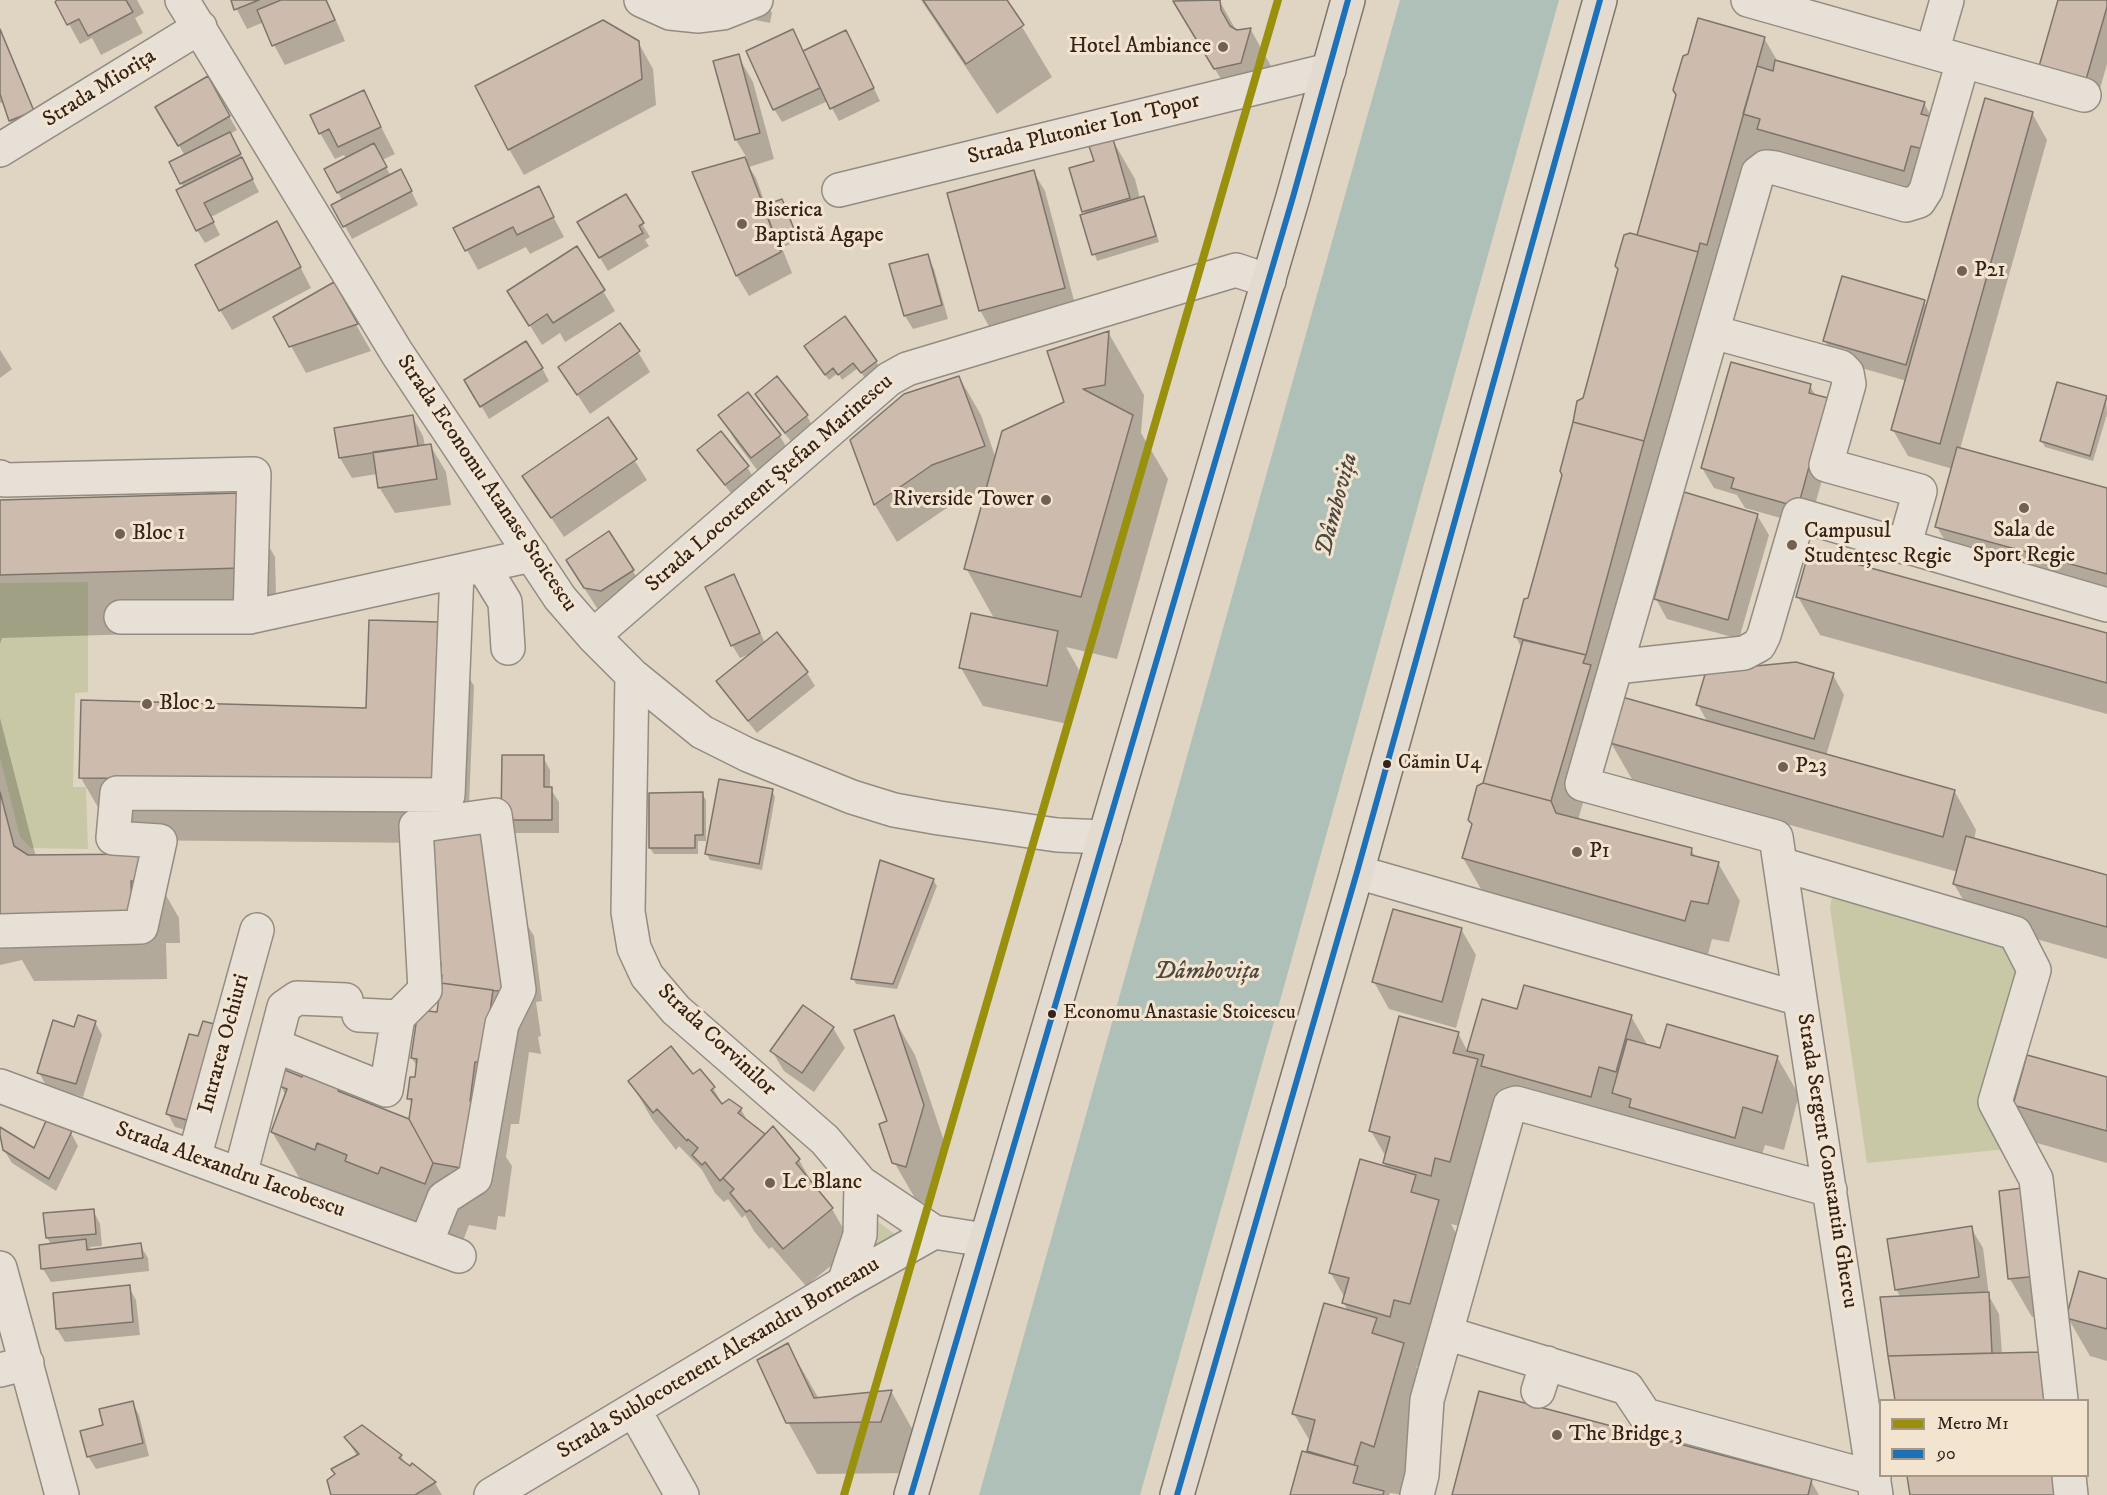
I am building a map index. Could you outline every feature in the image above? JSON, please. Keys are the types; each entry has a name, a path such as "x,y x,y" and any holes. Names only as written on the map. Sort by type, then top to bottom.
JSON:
{"main road":[{"path":"911,1495 1269,281 1348,0"},
{"path":"1177,1495 1358,872 1600,0"}],"street":[{"name":"Strada Economu Atanase Stoicescu","path":"182,0 397,352 560,598 593,636 632,675 702,732 748,755 852,797 894,810 939,818 1057,836 1105,837"},
{"path":"641,0 670,13 699,16 723,13 756,0"},
{"path":"1748,0 2084,95"},
{"path":"1932,52 1947,0"},
{"name":"Strada Miorița","path":"0,150 200,27"},
{"path":"1800,999 1776,837 1582,784 1758,173 1766,167 1774,168 1906,205 1919,201 1926,189 1963,61"},
{"name":"Strada Plutonier Ion Topor","path":"839,190 1329,70"},
{"name":"Strada Locotenent Ștefan Marinescu","path":"593,636 874,392 907,369 1236,270 1269,281"},
{"path":"1713,332 1841,367 1847,373 1849,384 1826,465 1920,491 1904,547"},
{"path":"1,479 254,474 250,617"},
{"path":"1616,667 1744,653 1759,645 1764,635 1799,515 2107,605"},
{"path":"121,617 250,617 532,555"},
{"path":"470,569 505,602 507,648"},
{"path":"0,931 141,927 160,841 113,838 117,793 448,795 470,569"},
{"name":"Strada Corvinilor","path":"632,675 628,912 634,948 647,976 676,1010 825,1140 861,1183 933,1232"},
{"path":"274,1045 386,1090 398,1017 425,990 416,826 495,815 519,990 502,1024 475,1178 444,1198 426,1243"},
{"path":"1780,864 2015,933 2034,970 1995,1102 2036,1179 2061,1399"},
{"name":"Strada Sergent Constantin Ghercu","path":"1358,872 1800,999 1875,1486"},
{"name":"Intrarea Ochiuri","path":"194,1158 257,930"},
{"path":"0,952 70,952"},
{"path":"240,1175 284,1007 297,998 398,1017"},
{"name":"Strada Alexandru Iacobescu","path":"0,1086 459,1256"},
{"path":"1417,1495 1422,1475 1427,1400 1510,1105 1516,1103 1830,1190"},
{"path":"844,1283 860,1235 861,1183"},
{"path":"933,1232 985,1240"},
{"name":"Strada Sublocotenent Alexandru Borneanu","path":"491,1495 933,1232"},
{"path":"0,1268 13,1366 62,1495"},
{"path":"1446,1333 1543,1377 1627,1388 1645,1415 1875,1486"},
{"path":"634,1410 682,1495"},
{"path":"2069,1477 2072,1495"}],"green space":[{"path":"88,582 88,692 75,693 73,787 86,787 88,849 31,848 20,837 0,758 0,583"},
{"path":"1834,888 2014,943 2023,974 2007,1149 1867,1163 1830,907"},
{"path":"874,1219 899,1237 867,1257"}],"water":[{"name":"Dâmbovița","path":"1400,0 1559,0 1140,1495 979,1495"}],"building":[{"path":"57,0 126,0 133,12 88,36 79,19 67,25 55,2"},
{"path":"231,0 259,0 234,10"},
{"path":"281,0 326,0 335,20 272,46 257,10"},
{"path":"923,0 1007,0 1024,25 966,64"},
{"name":"Hotel Ambiance","path":"1220,0 1221,10 1230,26 1237,30 1251,28 1241,63 1214,69 1173,1"},
{"path":"2058,0 2107,0 2085,83 2038,70"},
{"path":"1698,18 1765,37 1707,245 1700,243 1698,252 1637,235 1676,95 1673,90 1683,56 1688,54"},
{"path":"603,20 639,41 642,79 508,150 475,86"},
{"path":"0,29 34,111 9,121 0,94"},
{"path":"793,29 820,88 773,110 746,51"},
{"path":"846,30 874,88 830,109 803,51"},
{"path":"739,54 760,133 735,140 713,61"},
{"path":"1775,60 1925,102 1921,114 1932,117 1923,149 1911,146 1904,171 1757,129 1760,119 1743,114 1757,66 1773,71"},
{"path":"208,76 230,116 178,146 155,107"},
{"path":"364,90 381,127 338,147 329,129 319,134 310,115"},
{"name":"P21","path":"1985,98 2033,112 1940,444 1891,430"},
{"path":"230,132 241,154 180,184 169,162"},
{"path":"1113,139 1130,198 1082,212 1069,168 1094,161 1089,146"},
{"path":"374,143 387,167 337,193 324,169"},
{"path":"242,157 253,179 204,203 214,222 196,231 176,190"},
{"name":"Biserica Baptistă Agape","path":"745,157 781,252 736,276 692,172"},
{"path":"401,169 412,191 343,227 331,205"},
{"path":"1034,170 1065,288 979,311 947,193"},
{"path":"539,186 554,217 517,235 513,227 465,251 453,228"},
{"path":"626,194 644,223 639,226 643,233 599,258 577,222"},
{"path":"1144,196 1156,236 1092,255 1080,215"},
{"path":"782,199 796,234 777,242 763,206"},
{"path":"277,221 301,267 219,311 195,265"},
{"path":"1630,233 1698,252 1644,441 1573,422 1577,401 1583,398 1618,269 1615,266 1624,235"},
{"path":"577,246 605,290 553,323 547,314 529,326 507,291"},
{"path":"928,254 942,305 904,316 889,264"},
{"path":"1842,276 1925,300 1906,365 1823,341"},
{"path":"334,282 358,324 289,347 273,317"},
{"path":"845,316 877,361 861,373 853,363 838,375 833,368 825,375 804,346"},
{"path":"620,323 640,351 577,395 558,367"},
{"name":"Riverside Tower","path":"1109,331 1105,385 1083,389 1133,415 1081,597 964,569 1002,431 1064,402 1047,351"},
{"path":"526,341 543,368 480,407 464,380"},
{"path":"1731,362 1811,384 1809,393 1828,398 1798,507 1731,488 1734,478 1701,468"},
{"path":"777,376 808,415 785,433 755,394"},
{"path":"959,376 985,446 932,465 874,505 850,440 904,394"},
{"path":"2057,382 2107,396 2090,456 2040,441"},
{"path":"748,392 781,435 751,458 718,415"},
{"path":"413,415 418,446 339,458 334,428"},
{"path":"608,417 637,459 551,518 522,476"},
{"path":"1573,422 1644,441 1586,655 1514,637 1524,599 1528,598 1562,475 1560,471"},
{"path":"721,431 749,466 725,485 697,450"},
{"path":"431,444 437,479 378,488 373,452"},
{"name":"Sala de Sport Regie","path":"1957,447 2107,488 2107,574 1935,527"},
{"path":"1684,492 1758,514 1728,620 1654,599"},
{"name":"Bloc 1","path":"239,493 242,568 0,575 0,500"},
{"path":"609,531 634,570 601,591 584,588 566,560"},
{"path":"1809,551 2107,633 2107,683 1796,597"},
{"path":"734,574 760,633 731,646 705,587"},
{"path":"971,613 1058,631 1047,686 959,668"},
{"name":"Bloc 2","path":"369,620 439,622 432,781 79,778 81,700 366,708"},
{"path":"777,632 808,672 748,721 716,681"},
{"path":"1523,640 1586,655 1583,663 1591,665 1551,801 1483,783"},
{"path":"1796,662 1834,673 1814,739 1696,705 1706,671"},
{"name":"P23","path":"1622,697 1955,790 1943,837 1610,743"},
{"path":"502,755 544,755 544,787 552,787 552,820 501,820"},
{"path":"719,779 773,789 759,864 705,854"},
{"name":"P1","path":"1483,783 1551,801 1556,813 1692,848 1691,855 1719,862 1708,904 1691,901 1685,921 1462,858 1472,824 1468,820 1477,786"},
{"path":"0,792 14,846 28,855 144,854 145,881 131,881 132,917 0,919"},
{"path":"703,792 703,835 695,835 695,848 649,848 649,793"},
{"path":"485,831 506,992 441,983 442,975 437,976 435,968 441,966 436,933 429,839"},
{"path":"1966,836 2107,875 2107,927 1953,884"},
{"path":"880,860 934,879 893,984 851,979"},
{"path":"1393,909 1462,928 1442,1002 1372,982"},
{"path":"441,983 493,990 483,1062 475,1062 470,1101 477,1102 461,1168 433,1163 409,1119 412,1099 407,1099 410,1077 415,1077 417,1059 411,1058 418,1010 437,1012"},
{"path":"1524,985 1632,1015 1616,1072 1599,1067 1591,1097 1481,1066 1484,1055 1467,1051 1482,999 1517,1009"},
{"path":"803,1005 834,1027 802,1073 770,1051"},
{"path":"78,1015 96,1021 76,1084 37,1073 53,1020 74,1027"},
{"path":"894,1015 924,1105 906,1167 892,1163 879,1124 887,1121 854,1030"},
{"path":"1399,1016 1459,1032 1453,1053 1478,1059 1450,1162 1435,1158 1431,1176 1383,1163 1390,1137 1369,1131"},
{"path":"203,1021 218,1025 190,1121 166,1114 189,1034 198,1036"},
{"path":"1667,1024 1778,1056 1762,1113 1743,1107 1735,1138 1629,1107 1631,1099 1612,1093 1627,1039 1660,1048"},
{"path":"671,1046 693,1074 700,1069 715,1087 711,1090 722,1104 729,1099 742,1108 738,1113 765,1134 720,1181 705,1162 702,1165 692,1155 698,1148 688,1139 687,1141 657,1109 653,1113 628,1081"},
{"path":"2027,1055 2107,1077 2107,1131 2013,1105"},
{"path":"285,1070 302,1077 305,1070 341,1084 338,1091 409,1119 433,1163 425,1184 381,1167 378,1174 345,1161 347,1155 317,1143 315,1150 271,1132 287,1089 279,1086"},
{"path":"46,1121 72,1131 49,1179 3,1150 0,1135 0,1127 34,1148"},
{"name":"Le Blanc","path":"773,1126 800,1159 796,1163 833,1208 783,1249 750,1210 746,1212 730,1193 734,1189 723,1178"},
{"path":"1360,1159 1416,1175 1411,1192 1439,1200 1410,1304 1394,1300 1390,1317 1342,1303 1349,1278 1329,1273"},
{"path":"2030,1187 2039,1276 2008,1279 1999,1191"},
{"path":"94,1209 96,1234 46,1238 43,1213"},
{"path":"1972,1226 1979,1277 1895,1290 1887,1239"},
{"path":"86,1239 87,1250 141,1243 143,1258 41,1269 39,1245"},
{"path":"2079,1271 2107,1279 2107,1329 2066,1318"},
{"path":"130,1285 133,1322 56,1329 53,1293"},
{"path":"1989,1292 1992,1353 1888,1356 1880,1297"},
{"path":"1324,1303 1377,1318 1372,1333 1404,1343 1374,1447 1361,1442 1354,1465 1307,1451 1315,1420 1292,1414"},
{"path":"788,1343 814,1398 892,1390 881,1422 786,1423 757,1360"},
{"path":"2039,1352 2044,1399 1895,1399 1888,1356"},
{"name":"The Bridge 3","path":"1479,1391 1812,1479 1808,1495 1452,1495"},
{"path":"133,1401 143,1443 87,1457 80,1431 103,1425 99,1409"},
{"path":"362,1425 402,1455 399,1458 410,1466 412,1463 436,1482 415,1495 331,1495 327,1480 335,1474 331,1469 359,1454 344,1437"},
{"path":"1302,1451 1358,1466 1353,1483 1384,1491 1383,1495 1290,1495"},
{"path":"1907,1477 2053,1477 2056,1495 1910,1495"}],"metro line":[{"name":"M1","path":"844,1495 1278,0"}],"transit line":[{"name":"90","path":"911,1495 1293,197 1348,0"},
{"name":"90","path":"1177,1495 1357,872 1600,0"}],"place":[{"name":"Hotel Ambiance","path":"1223,47"},
{"name":"Biserica Baptistă Agape","path":"742,224"},
{"name":"P21","path":"1962,271"},
{"name":"Riverside Tower","path":"1046,500"},
{"name":"Sala de Sport Regie","path":"2024,508"},
{"name":"Bloc 1","path":"120,534"},
{"name":"Campusul Studențesc Regie","path":"1792,545"},
{"name":"Bloc 2","path":"147,704"},
{"name":"Cămin U4","path":"1387,764"},
{"name":"P23","path":"1783,767"},
{"name":"P1","path":"1577,852"},
{"name":"Economu Anastasie Stoicescu","path":"1052,1014"},
{"name":"Le Blanc","path":"770,1183"},
{"name":"The Bridge 3","path":"1557,1435"}]}
